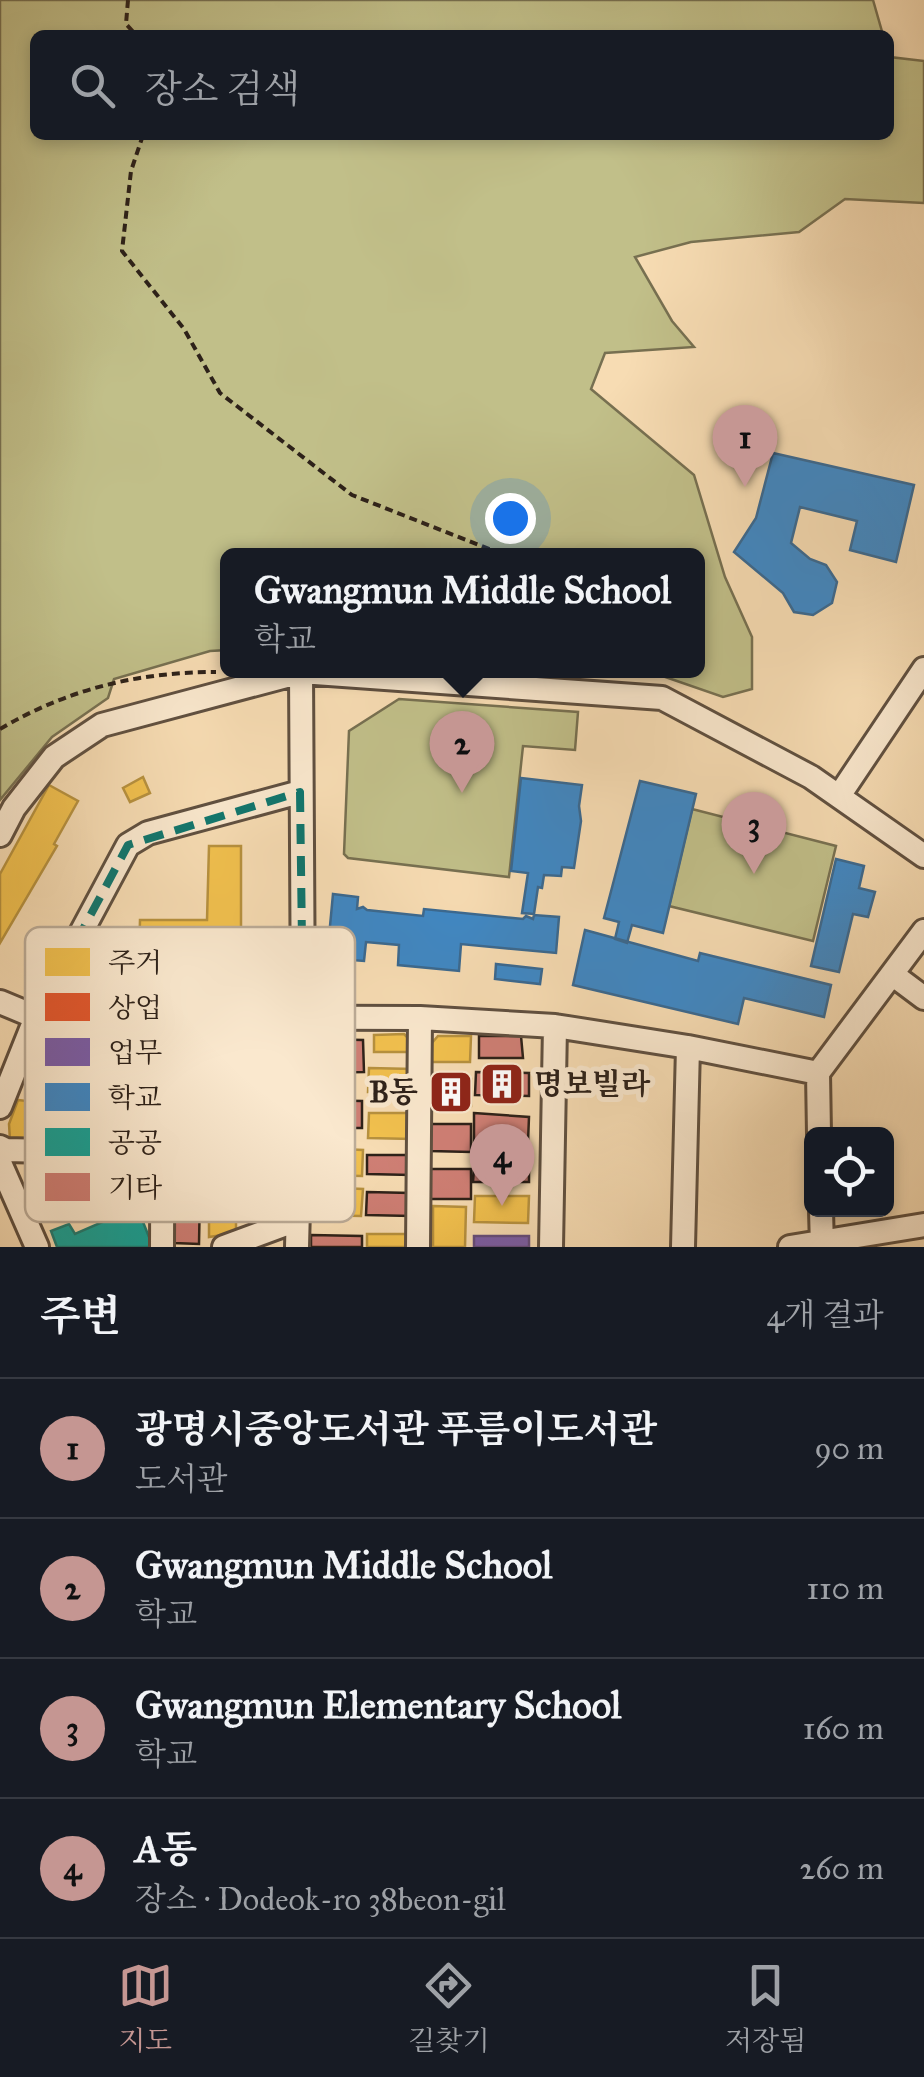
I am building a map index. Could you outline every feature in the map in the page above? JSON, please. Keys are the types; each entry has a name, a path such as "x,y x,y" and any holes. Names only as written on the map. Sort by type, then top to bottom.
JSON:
{"street":[{"path":"839,796 924,669"},
{"path":"0,835 14,808 54,757 102,724 280,678"},
{"path":"301,678 302,927"},
{"path":"384,678 662,698 914,835 924,856"},
{"path":"84,927 128,845 148,833 300,792"},
{"path":"819,1127 818,1074 924,931"},
{"path":"892,974 924,998"},
{"path":"0,1002 25,1012"},
{"path":"355,1018 555,1026 688,1047 818,1074"},
{"path":"418,1247 420,1018"},
{"path":"551,1247 555,1026"},
{"path":"0,1107 25,1044"},
{"path":"683,1247 688,1047"},
{"path":"0,1147 25,1150"},
{"path":"0,1164 25,1220"},
{"path":"821,1217 822,1244"},
{"path":"26,1222 37,1247"},
{"path":"162,1222 162,1247"},
{"path":"224,1247 292,1222"},
{"path":"790,1247 924,1224"}],"path":[{"path":"128,0 126,24 131,30"},
{"path":"141,140 131,171 122,252 184,329 220,394 352,495 488,548"},
{"path":"0,729 86,688 127,678 220,672"}],"highlighted area":[{"path":"300,792 303,1017 36,1017 128,845"}],"shaded area":[{"path":"0,0 873,0 882,30 30,30 30,140 894,140 894,57 924,61 924,203 845,199 799,232 691,242 635,257 672,321 694,347 605,353 591,389 694,475 725,577 752,637 752,689 723,697 668,678 705,678 705,548 220,548 220,650 114,679 108,698 52,737 0,800"},
{"path":"399,699 578,712 575,750 523,746 509,877 348,858 344,854 349,731"},
{"path":"692,809 836,846 813,941 669,906"}],"building: 주거":[{"path":"143,777 150,793 130,802 123,788"},
{"path":"49,785 78,801 54,844 57,846 0,943 0,874"},
{"path":"209,846 241,846 241,927 140,927 140,920 207,920"},
{"path":"404,1034 409,1039 408,1052 374,1052 374,1035"},
{"path":"438,1036 471,1036 470,1062 431,1062 431,1044"},
{"path":"369,1068 413,1069 412,1092 368,1092"},
{"name":"B동","path":"431,1078 471,1079 471,1106 431,1105"},
{"path":"18,1100 25,1101 25,1141 10,1140 9,1124"},
{"path":"369,1113 412,1113 412,1139 368,1138"},
{"path":"355,1150 363,1150 362,1176 355,1176"},
{"path":"355,1189 363,1189 361,1216 355,1216"},
{"path":"475,1196 529,1196 528,1223 474,1222"},
{"path":"433,1206 466,1207 465,1247 433,1247"},
{"path":"209,1222 236,1222 236,1233 209,1237"},
{"path":"367,1234 410,1234 410,1247 367,1247"}],"building: 업무":[{"path":"474,1236 529,1236 529,1247 474,1247"}],"building: 학교":[{"path":"773,453 914,485 896,562 850,550 857,521 800,507 791,543 810,559 826,565 837,582 832,603 813,615 794,612 783,593 734,552 756,518"},
{"path":"521,778 582,785 574,868 562,867 561,876 544,875 534,914 522,913 528,873 511,871"},
{"path":"640,781 696,794 663,933 632,925 627,943 615,939 619,922 604,918"},
{"path":"836,859 864,866 859,888 875,892 868,917 853,914 839,972 811,966"},
{"path":"333,894 358,897 357,909 423,916 424,909 523,919 533,919 534,915 559,917 556,953 461,944 459,971 398,965 399,945 366,942 364,961 355,960 355,927 330,927"},
{"path":"585,930 698,961 700,953 831,985 824,1017 744,998 738,1024 573,985"},
{"path":"496,964 542,969 540,984 495,979"}],"building: 공공":[{"path":"103,1222 143,1222 153,1247 57,1247 51,1231 69,1224 75,1234"}],"building: 기타":[{"path":"479,1036 521,1036 523,1058 479,1058"},
{"path":"355,1040 363,1040 364,1072 355,1072"},
{"name":"명보빌라","path":"476,1072 529,1073 529,1096 475,1095"},
{"path":"355,1101 362,1101 362,1128 355,1128"},
{"path":"474,1113 529,1117 528,1142 474,1142"},
{"path":"430,1124 471,1124 471,1152 430,1151"},
{"path":"367,1155 411,1155 411,1175 367,1174"},
{"path":"475,1155 529,1157 529,1182 473,1182"},
{"path":"430,1169 471,1169 471,1199 430,1199"},
{"path":"367,1192 411,1193 411,1216 366,1215"},
{"path":"174,1222 199,1222 199,1244 174,1243"},
{"path":"311,1235 362,1236 362,1247 311,1247"}],"place":[{"name":"광명시중앙도서관 푸름이도서관","path":"745,487"},
{"name":"Gwangmun Middle School","path":"462,793"},
{"name":"Gwangmun Elementary School","path":"754,874"},
{"name":"명보빌라","path":"502,1084"},
{"name":"B동","path":"451,1092"},
{"name":"A동","path":"502,1206"}]}
